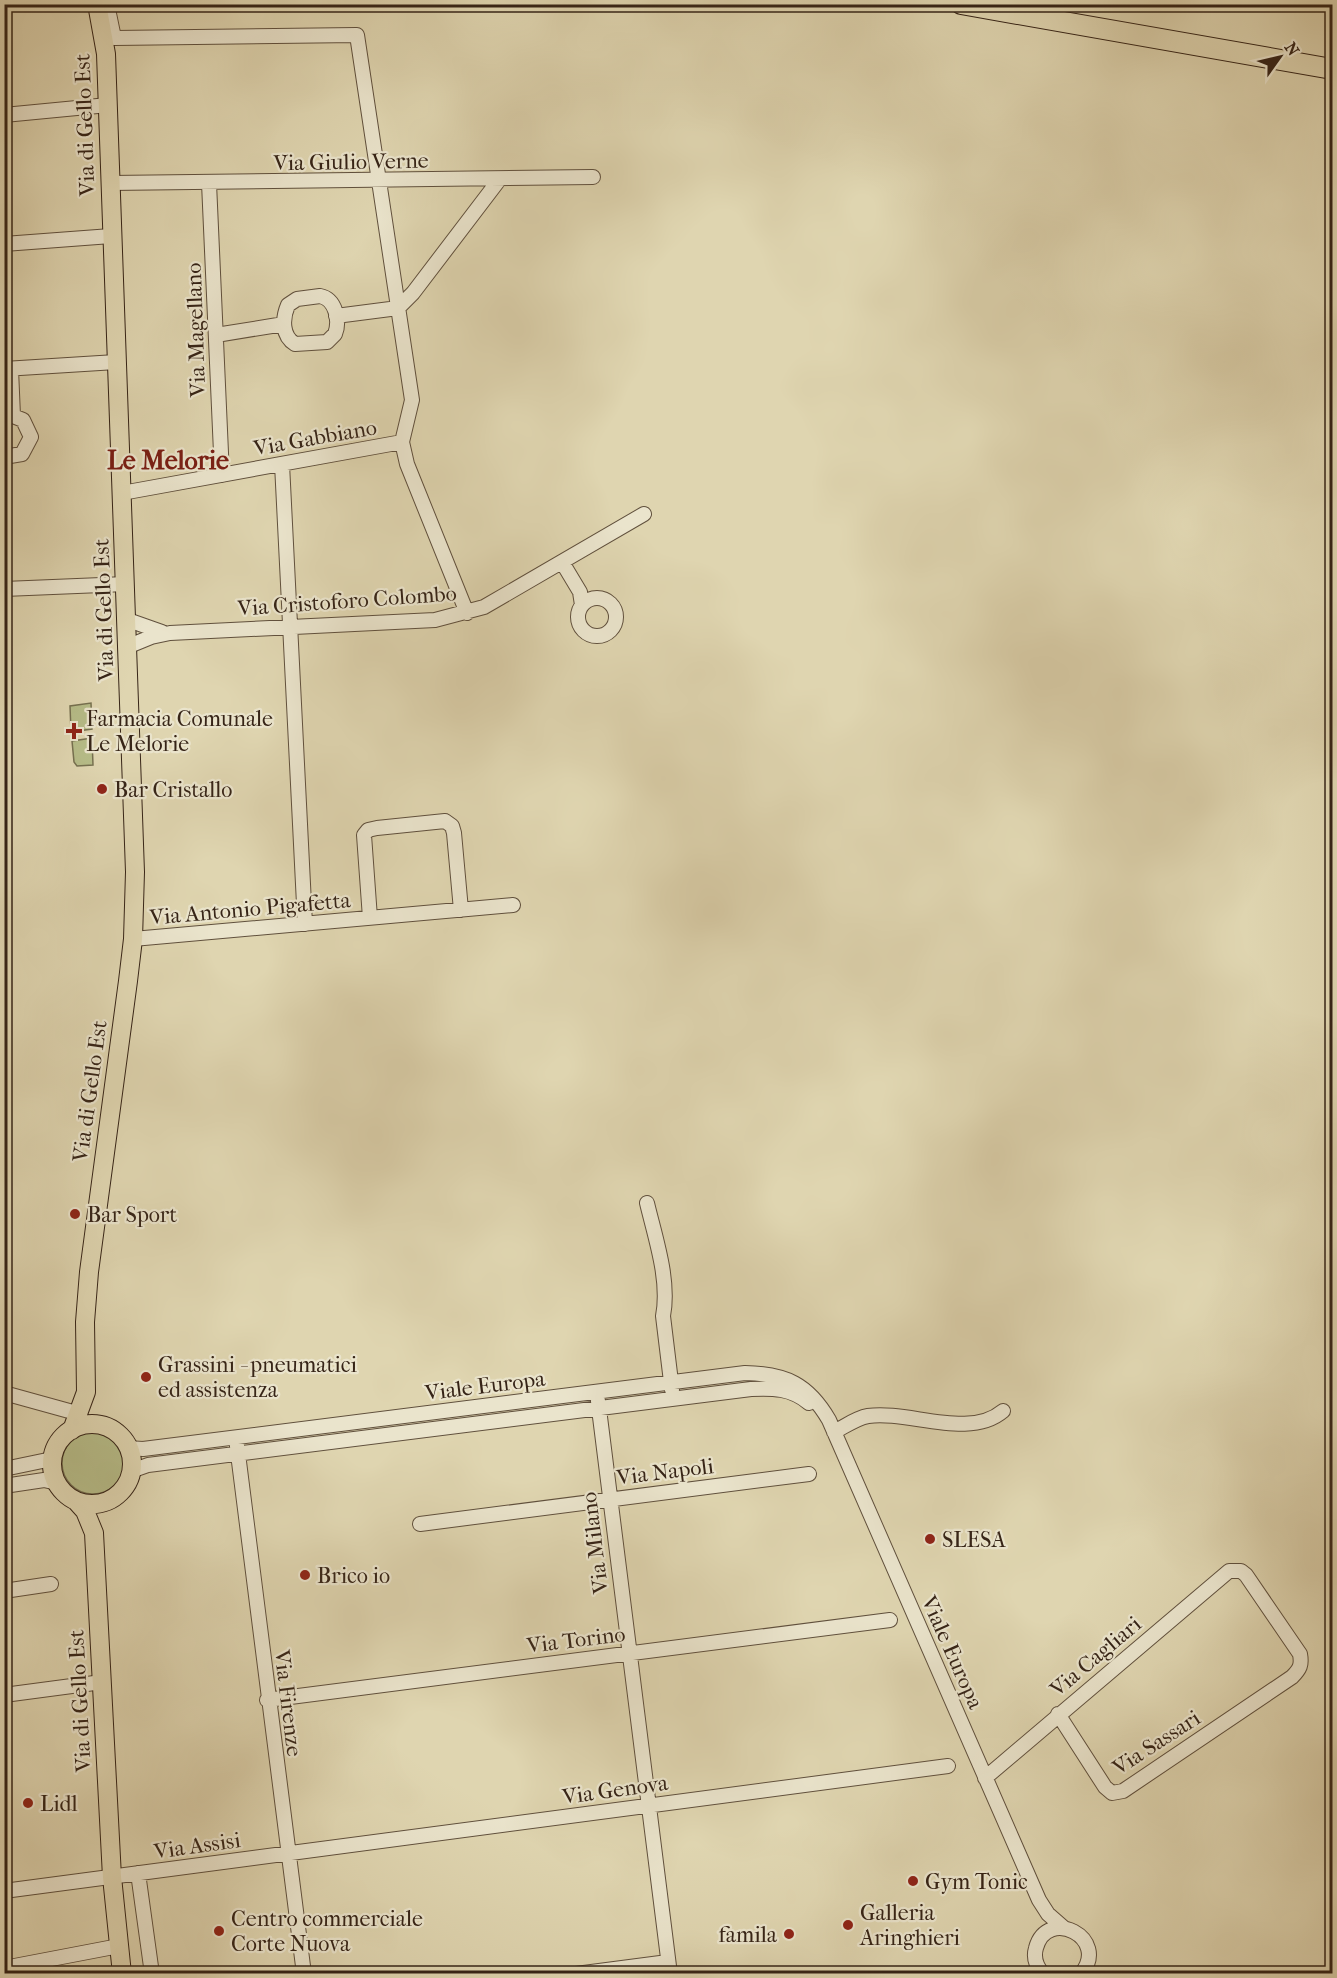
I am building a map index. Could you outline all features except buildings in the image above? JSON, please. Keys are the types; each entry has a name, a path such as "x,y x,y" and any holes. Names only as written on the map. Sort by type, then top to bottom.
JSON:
{"highway":[{"path":"961,4 1332,69"},
{"path":"1030,4 1332,56"}],"main road":[{"name":"Via di Gello Est","path":"89,1421 86,1392 87,1290 133,939 135,848 106,54 97,4"},
{"path":"89,1421 117,1434 127,1448 131,1471 123,1488 112,1499 91,1504 76,1501 57,1483 52,1459 60,1440 89,1421"},
{"name":"Via di Gello Est","path":"94,1533 101,1510 112,1499"},
{"name":"Via di Gello Est","path":"76,1501 86,1511 94,1533 112,1876 122,1974"}],"street":[{"name":"Via di Gello Est","path":"107,4 114,38 357,35 379,181"},
{"path":"4,115 108,105"},
{"name":"Via Giulio Verne","path":"110,183 499,180 592,177"},
{"path":"336,316 398,308 413,293 499,180"},
{"path":"379,181 398,308"},
{"name":"Via Magellano","path":"209,183 222,475"},
{"path":"4,244 111,236"},
{"path":"325,297 333,304 336,316 335,334 327,342 295,344 287,337 284,324 288,305 297,299 325,297"},
{"name":"Via Gabbiano","path":"122,493 402,442 412,400 398,308"},
{"path":"216,334 284,324"},
{"path":"4,457 22,454 30,444 27,425 9,417 8,369 116,362"},
{"path":"402,442 412,482 467,613"},
{"path":"282,464 305,924"},
{"name":"Via Cristoforo Colombo","path":"129,646 151,637 170,633 435,620 467,613 484,607 644,514"},
{"path":"562,562 585,598"},
{"path":"4,589 126,584"},
{"name":"Via Cristoforo Colombo","path":"128,620 150,629 170,633"},
{"name":"Via Antonio Pigafetta","path":"370,918 364,834 368,830 377,828 445,821 452,826 454,833 460,910"},
{"name":"Via Antonio Pigafetta","path":"133,939 513,905"},
{"path":"647,1203 660,1261 665,1305 663,1316 674,1399"},
{"name":"Viale Europa","path":"127,1448 143,1449 745,1373 782,1377 808,1391 832,1426 1038,1900 1043,1921 1035,1958 1028,1974"},
{"name":"Viale Europa","path":"131,1471 148,1465 599,1408 778,1388 798,1395 832,1426"},
{"name":"Via Milano","path":"596,1392 669,1968"},
{"path":"4,1393 89,1421"},
{"path":"832,1426 868,1416 968,1423 995,1418 1003,1411"},
{"name":"Via Firenze","path":"235,1437 304,1974"},
{"path":"4,1469 52,1459"},
{"name":"Via Napoli","path":"420,1524 809,1474"},
{"path":"4,1486 44,1480 57,1483"},
{"name":"Via Cagliari","path":"985,1778 1222,1575 1234,1571 1246,1575 1300,1654 1300,1668"},
{"path":"4,1591 51,1584"},
{"name":"Via Torino","path":"267,1700 890,1620"},
{"name":"Via Sassari","path":"1058,1714 1105,1787 1113,1793 1123,1791 1292,1677 1300,1668"},
{"path":"4,1695 102,1682"},
{"name":"Via Genova","path":"287,1854 948,1767"},
{"name":"Via Assisi","path":"4,1891 287,1854"},
{"path":"138,1874 152,1974"},
{"name":"Viale Europa","path":"1038,1900 1048,1914 1064,1928 1072,1930 1084,1940 1089,1956 1082,1973"},
{"path":"1040,1938 1052,1930 1064,1928"},
{"path":"4,1968 119,1946"},
{"path":"1035,1958 1043,1974"},
{"path":"576,1974 669,1968"}],"green space":[{"path":"91,703 92,729 71,732 70,706"},
{"path":"92,738 93,765 77,766 74,762 72,741"},
{"path":"93,1432 110,1437 115,1441 119,1446 124,1463 119,1480 115,1485 110,1489 93,1494 76,1489 71,1485 67,1480 62,1463 67,1446 71,1441 76,1437"}],"place":[{"name":"Farmacia Comunale Le Melorie","path":"74,731"},
{"name":"Bar Cristallo","path":"102,789"},
{"name":"Bar Sport","path":"75,1214"},
{"name":"Grassini - pneumatici ed assistenza","path":"146,1377"},
{"name":"SLESA","path":"930,1539"},
{"name":"Brico io","path":"305,1575"},
{"name":"Lidl","path":"28,1803"},
{"name":"Gym Tonic","path":"913,1881"},
{"name":"Galleria Aringhieri","path":"848,1925"},
{"name":"Centro commerciale Corte Nuova","path":"219,1931"},
{"name":"famila","path":"789,1934"}],"district":[{"name":"Le Melorie","path":"168,460"}]}
